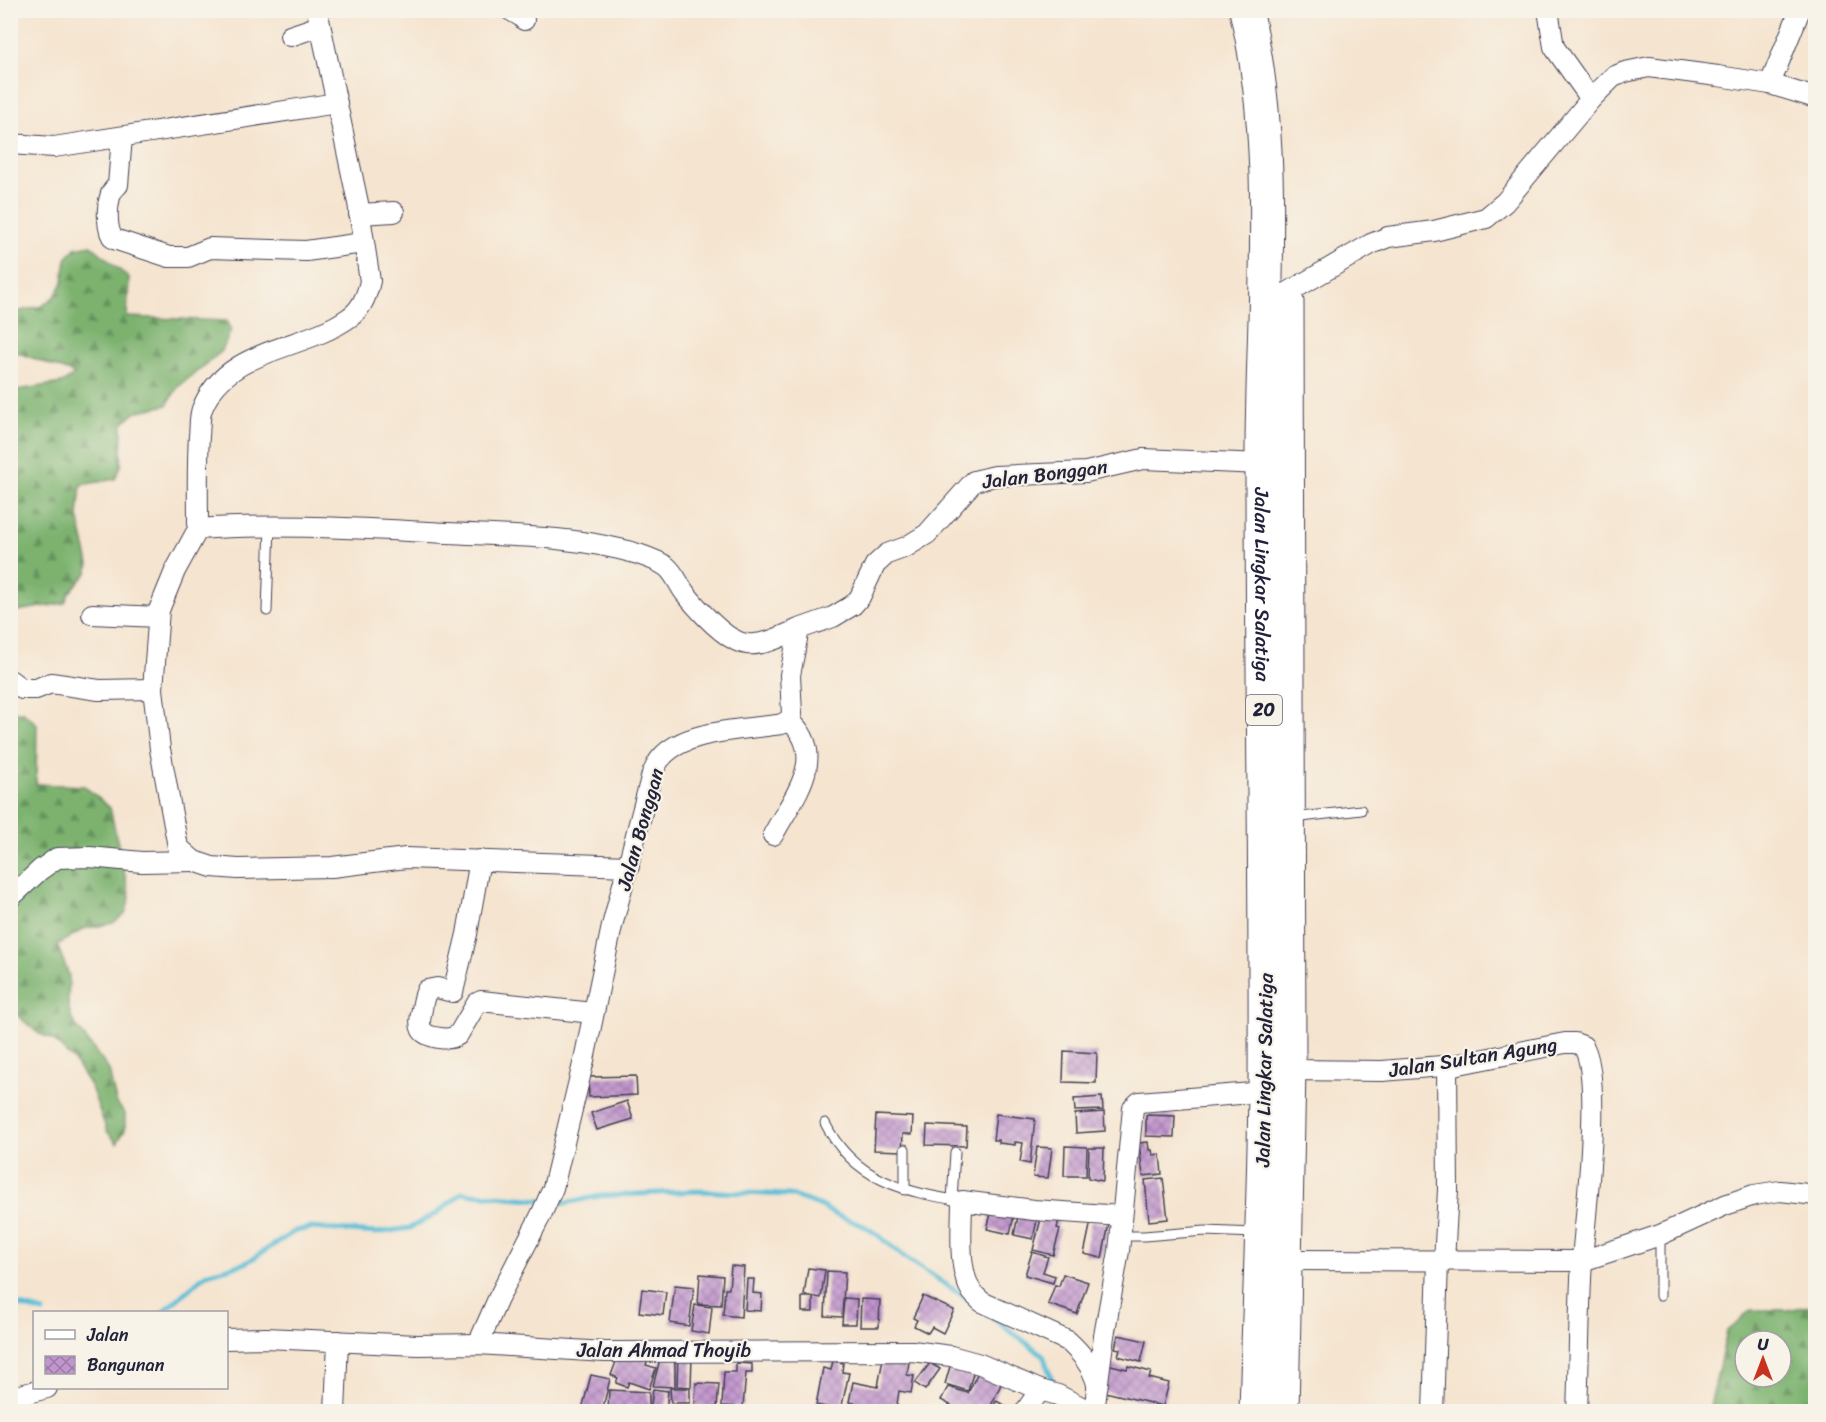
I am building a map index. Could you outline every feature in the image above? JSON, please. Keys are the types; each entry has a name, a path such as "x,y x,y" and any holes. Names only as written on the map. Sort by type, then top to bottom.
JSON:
{"highway":[{"name":"Jalan Lingkar Salatiga","path":"1246,10 1260,90 1266,153 1288,819 1288,1070 1282,1412"},
{"name":"Jalan Lingkar Salatiga","path":"1256,1412 1265,1092 1262,464 1287,293 1286,118 1269,10"}],"street":[{"path":"1548,10 1554,47 1592,99"},
{"path":"1770,84 1800,10"},
{"path":"194,861 178,847 160,749 153,689 159,610 175,571 198,528 201,410 223,376 238,366 321,332 351,316 361,305 370,281 359,214 319,18 290,36"},
{"path":"1287,293 1371,244 1388,237 1434,231 1486,218 1505,202 1592,99 1613,77 1625,72 1649,67 1770,84 1815,98"},
{"path":"10,144 54,147 337,103"},
{"path":"122,137 118,185 112,191 109,199 109,228 110,236 114,239 169,257 188,257 210,248 306,251 363,243"},
{"path":"359,214 394,212"},
{"name":"Jalan Bonggan","path":"198,528 270,525 562,540 623,549 667,567 686,593 710,619 734,639 746,644 756,644 833,617 853,605 860,597 875,565 887,554 906,547 927,534 974,481 995,476 1086,472 1143,459 1262,464"},
{"path":"92,614 158,617"},
{"path":"773,835 806,772 808,758 808,747 804,737 789,720 792,714 790,675 799,629"},
{"path":"10,680 22,689 36,689 51,683 99,690 153,689"},
{"name":"Jalan Bonggan","path":"478,1344 553,1188 584,1060 612,926 652,774 661,758 671,748 706,735 782,724 789,720"},
{"path":"10,898 40,870 57,858 90,857 142,862 194,861 212,867 238,869 332,867 406,858 629,866"},
{"path":"453,992 467,934 480,860"},
{"path":"481,1001 453,1039 425,1035 419,1024 427,990 437,988 481,1001 593,1013"},
{"name":"Jalan Sultan Agung","path":"1288,1070 1382,1071 1447,1065 1565,1043 1580,1044 1586,1050 1592,1073 1592,1113 1582,1261 1576,1412"},
{"path":"1433,1412 1441,1262 1448,1190 1447,1065"},
{"path":"1093,1412 1121,1236 1132,1112 1139,1102 1265,1092"},
{"path":"1286,1260 1582,1261 1660,1235 1725,1205 1754,1195 1780,1191 1815,1195"},
{"path":"1097,1385 1088,1363 1068,1341 982,1302 972,1292 962,1258 957,1201 1034,1210 1122,1216"},
{"name":"Jalan Ahmad Thoyib","path":"228,1339 418,1345 478,1344 605,1352 912,1351 951,1356 980,1364 1093,1412"},
{"path":"335,1412 338,1341"},
{"path":"10,1398 43,1389"},
{"path":"1025,1412 1048,1393"}],"lane":[{"path":"267,611 270,525"},
{"path":"1288,819 1361,810"},
{"path":"825,1123 832,1137 859,1167 881,1181 905,1190 957,1201 955,1152"},
{"path":"905,1149 905,1190"},
{"path":"1121,1236 1205,1231 1261,1233"},
{"path":"1660,1235 1660,1296"}],"green space":[{"path":"91,245 129,278 127,317 227,321 231,330 222,351 178,387 167,405 139,411 122,425 121,466 115,479 81,485 78,516 89,564 87,573 69,593 65,603 11,612 11,391 62,383 75,374 11,350 11,313 42,306 55,296 63,282 66,259 75,248"},
{"path":"10,712 23,712 37,724 36,784 84,786 110,808 130,898 125,914 113,923 83,929 57,945 69,975 68,1005 72,1020 109,1070 116,1102 125,1114 125,1130 117,1143 107,1131 91,1087 74,1061 52,1039 38,1033 11,1010"},
{"path":"1815,1305 1815,1411 1712,1411 1710,1407 1727,1331 1751,1310 1787,1310"}],"building":[{"path":"1064,1051 1097,1053 1096,1083 1063,1082"},
{"path":"636,1076 637,1095 589,1097 588,1077"},
{"path":"1102,1097 1103,1110 1075,1111 1074,1099"},
{"path":"627,1101 633,1119 597,1130 591,1113"},
{"path":"1104,1112 1105,1131 1076,1133 1075,1114"},
{"path":"996,1114 1035,1119 1030,1164 1020,1162 1023,1143 1015,1142 1015,1145 993,1140"},
{"path":"876,1115 913,1117 912,1134 903,1134 902,1151 874,1150"},
{"path":"1146,1115 1175,1116 1174,1137 1146,1136"},
{"path":"927,1125 967,1127 966,1146 926,1145"},
{"path":"1148,1142 1149,1150 1152,1150 1153,1155 1160,1154 1162,1174 1143,1176 1139,1143"},
{"path":"1065,1146 1087,1147 1086,1176 1064,1176"},
{"path":"1037,1147 1052,1148 1048,1178 1033,1177"},
{"path":"1089,1148 1104,1148 1103,1181 1088,1178"},
{"path":"1163,1178 1168,1219 1149,1221 1145,1180"},
{"path":"993,1206 1015,1211 1010,1234 987,1229"},
{"path":"1019,1211 1038,1215 1033,1239 1014,1235"},
{"path":"1043,1211 1060,1216 1057,1228 1060,1229 1053,1255 1033,1250"},
{"path":"1091,1221 1109,1224 1102,1258 1084,1254"},
{"path":"1032,1252 1048,1257 1043,1272 1055,1276 1053,1283 1025,1275"},
{"path":"731,1266 744,1267 741,1317 723,1315 725,1289 729,1289"},
{"path":"808,1268 825,1270 821,1298 804,1295"},
{"path":"827,1271 845,1272 842,1317 825,1316"},
{"path":"700,1274 723,1276 721,1305 698,1304"},
{"path":"1063,1274 1088,1282 1077,1314 1048,1304 1055,1285 1059,1286"},
{"path":"747,1279 754,1279 753,1293 762,1294 761,1311 745,1310"},
{"path":"675,1285 694,1287 689,1326 670,1323"},
{"path":"642,1289 666,1292 663,1315 639,1312"},
{"path":"923,1296 954,1310 943,1333 932,1327 928,1333 914,1326 917,1320 913,1318"},
{"path":"802,1297 813,1297 813,1312 802,1312"},
{"path":"844,1298 857,1299 856,1324 842,1324"},
{"path":"861,1299 880,1300 879,1327 860,1327"},
{"path":"695,1305 712,1307 709,1334 691,1331"},
{"path":"1118,1335 1146,1341 1141,1362 1118,1356 1120,1349 1115,1348"},
{"path":"619,1354 648,1360 646,1365 656,1368 649,1389 629,1382 627,1387 616,1383 618,1378 611,1375"},
{"path":"678,1354 692,1354 691,1387 677,1386"},
{"path":"883,1358 909,1362 907,1375 914,1376 911,1393 899,1391 896,1411 849,1402 853,1382 878,1387"},
{"path":"660,1359 675,1360 675,1387 653,1386"},
{"path":"833,1361 843,1363 842,1372 849,1373 841,1410 816,1405 823,1368 831,1370"},
{"path":"736,1363 752,1364 752,1373 746,1373 743,1407 722,1406 724,1372 736,1372"},
{"path":"930,1363 940,1369 925,1390 915,1383"},
{"path":"951,1363 974,1370 968,1391 945,1384"},
{"path":"1107,1364 1151,1372 1149,1378 1169,1383 1163,1406 1101,1391"},
{"path":"979,1370 1002,1382 988,1412 963,1412 941,1400 948,1387 968,1393"},
{"path":"591,1375 610,1379 602,1412 582,1409"},
{"path":"696,1383 719,1384 717,1407 695,1406"},
{"path":"670,1388 690,1388 690,1403 671,1403"},
{"path":"653,1389 668,1391 666,1412 650,1412"},
{"path":"609,1390 649,1392 649,1408 626,1406 626,1412 608,1412"},
{"path":"996,1401 1011,1408 1009,1412 991,1412"},
{"path":"668,1408 686,1408 686,1412 668,1412"}],"waterway":[{"path":"552,1201 565,1203 600,1196 697,1191 790,1195 819,1205 834,1214 864,1226 904,1257 968,1299"},
{"path":"164,1311 206,1274 246,1263 295,1231 311,1228 376,1233 410,1228 437,1213 462,1193 542,1200"},
{"path":"10,1303 39,1311"},
{"path":"987,1314 1043,1355 1052,1380 1051,1389"},
{"path":"1051,1398 1051,1412"}]}
